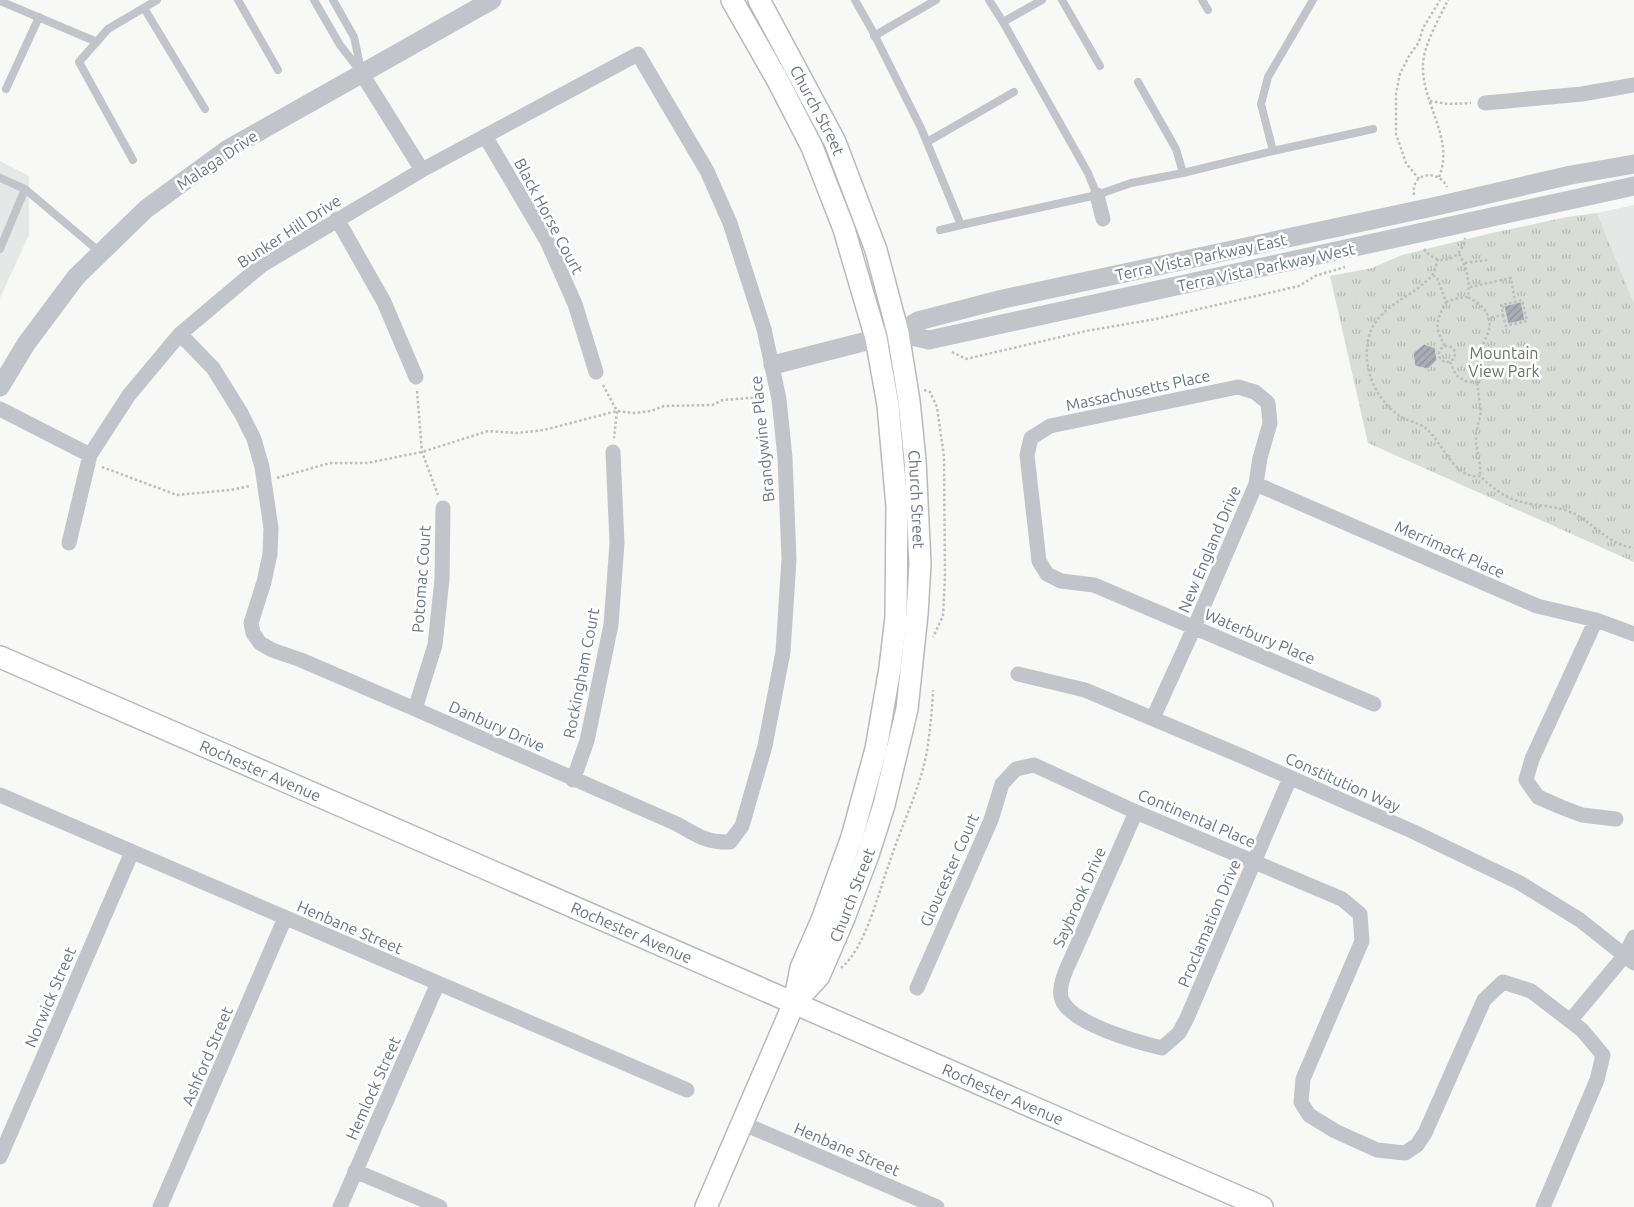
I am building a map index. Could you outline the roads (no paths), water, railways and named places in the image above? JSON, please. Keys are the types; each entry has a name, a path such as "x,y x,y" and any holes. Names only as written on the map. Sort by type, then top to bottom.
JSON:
{"main road":[{"name":"Church Street","path":"706,1207 794,1003 801,968 822,920 845,858 861,807 878,739 890,668 896,617 897,515 894,460 888,404 876,338 844,229 812,147 732,0"},
{"name":"Church Street","path":"759,0 835,142 876,250 898,333 909,401 915,460 920,564 907,709 884,805 868,856 848,909 819,976 794,1003"},
{"name":"Rochester Avenue","path":"0,657 1262,1207"}],"street":[{"name":"Malaga Drive","path":"0,387 26,344 76,277 146,209 228,149 492,0"},
{"name":"Bunker Hill Drive","path":"69,543 89,459 129,395 180,334 262,265 337,219 422,170 638,54"},
{"name":"Brandywine Place","path":"638,54 707,171 730,224 764,329 780,399 785,458 789,559 783,652 765,746 742,826 730,842"},
{"path":"362,74 422,170"},
{"path":"1485,103 1582,94 1634,84"},
{"name":"Black Horse Court","path":"485,136 547,241 575,304 596,372"},
{"name":"Terra Vista Parkway East","path":"772,365 898,333 918,321 1003,300 1570,175 1634,164"},
{"name":"Terra Vista Parkway West","path":"898,333 929,340 1634,186"},
{"path":"1097,195 1103,219"},
{"path":"337,219 384,302 416,377"},
{"name":"Danbury Drive","path":"180,334 213,368 242,413 254,439 262,467 271,528 270,554 264,582 251,623 253,633 260,643 272,650 301,660 677,824 703,839 730,842"},
{"name":"Massachusetts Place","path":"1047,574 1038,562 1031,479 1027,455 1031,438 1050,426 1238,388 1255,392"},
{"name":"New England Drive","path":"1153,718 1256,484 1260,458 1270,423 1268,403 1255,392"},
{"path":"0,409 89,459"},
{"name":"Rockingham Court","path":"573,780 587,741 611,625 617,543 613,452"},
{"name":"Merrimack Place","path":"1256,484 1537,606 1596,620 1634,634"},
{"name":"Potomac Court","path":"415,709 434,645 442,579 442,508"},
{"name":"Waterbury Place","path":"1047,574 1061,581 1094,585 1374,704"},
{"path":"1596,620 1532,759 1526,780 1538,797 1553,804 1582,815 1616,819"},
{"name":"Constitution Way","path":"1018,674 1085,690 1414,832 1520,883 1580,920 1629,959"},
{"name":"Continental Place","path":"1016,769 1034,764 1136,812 1342,899 1360,914 1362,941 1303,1078 1301,1102 1309,1115 1377,1150 1405,1153 1417,1145 1484,1000 1503,982 1531,991 1570,1021"},
{"name":"Gloucester Court","path":"917,988 991,820 1002,784 1016,769"},
{"name":"Proclamation Drive","path":"1162,1048 1179,1033 1188,1018 1290,778"},
{"name":"Henbane Street","path":"0,795 687,1090"},
{"name":"Saybrook Drive","path":"1136,812 1070,959 1062,980 1061,999 1072,1013 1089,1022 1124,1038 1162,1048"},
{"name":"Norwick Street","path":"0,1157 132,852"},
{"name":"Ashford Street","path":"160,1207 285,918"},
{"path":"1543,1207 1597,1080 1603,1056 1582,1030 1570,1021 1629,959 1634,936"},
{"name":"Hemlock Street","path":"340,1207 438,983"},
{"name":"Henbane Street","path":"742,1123 937,1207"},
{"path":"355,1171 440,1207"}],"lane":[{"path":"133,160 79,62 108,29 157,0"},
{"path":"238,0 278,70"},
{"path":"314,0 340,45 362,74"},
{"path":"334,0 354,38 362,74"},
{"path":"855,0 927,142 961,225"},
{"path":"874,36 936,0"},
{"path":"989,0 1088,173 1097,195"},
{"path":"1003,22 1042,0"},
{"path":"1062,0 1100,66"},
{"path":"1202,0 1208,10"},
{"path":"1273,151 1261,104 1268,78 1314,0"},
{"path":"0,2 97,42"},
{"path":"144,8 205,109"},
{"path":"6,89 39,18"},
{"path":"1138,82 1176,148 1183,173"},
{"path":"927,142 1014,92"},
{"path":"940,230 1097,195 1131,183 1183,173 1373,129"},
{"path":"0,178 25,189 101,253"},
{"path":"0,249 25,189"}],"park label":[{"name":"Mountain View Park","path":"1504,362"}]}
